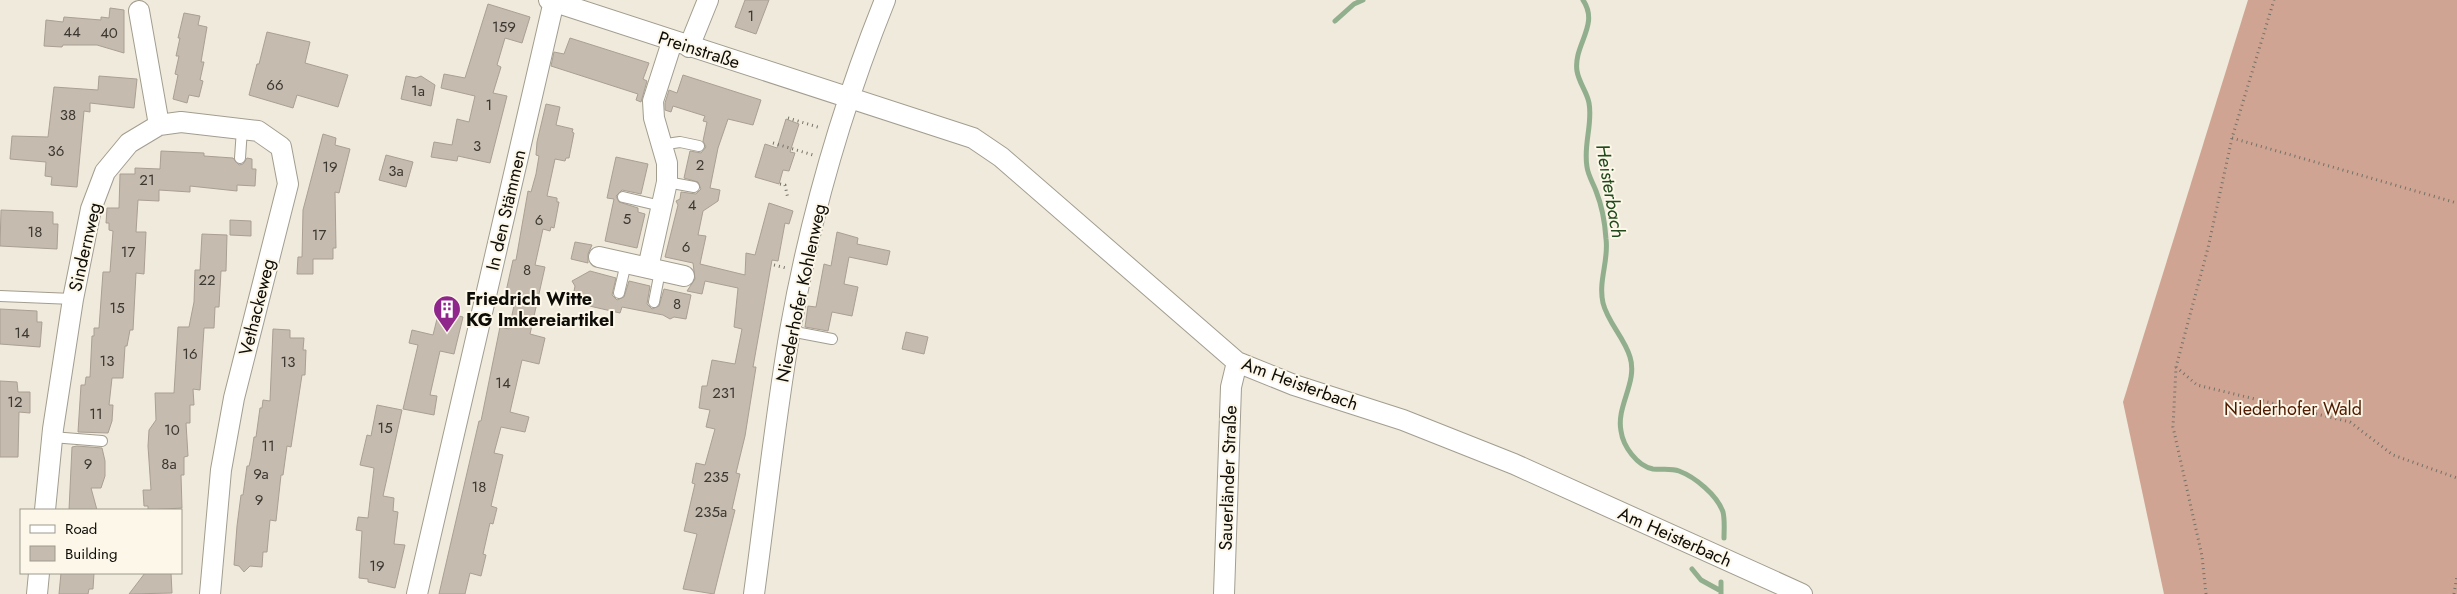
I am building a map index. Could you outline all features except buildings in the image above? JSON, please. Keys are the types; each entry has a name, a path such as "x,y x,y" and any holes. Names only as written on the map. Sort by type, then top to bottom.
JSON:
{"street":[{"path":"654,269 661,206 667,182 667,163 654,118 653,101 681,44 708,0"},
{"name":"Niederhofer Kohlenweg","path":"754,594 790,330 817,209 860,62 885,0"},
{"name":"Preinstraße","path":"552,1 849,98"},
{"name":"In den Stämmen","path":"417,594 552,1"},
{"path":"139,11 159,125"},
{"name":"Am Heisterbach","path":"849,98 973,138 1001,157 1237,362 1294,386 1403,420 1514,464 1802,594"},
{"name":"Vethackeweg","path":"159,125 181,122 258,131 281,148 288,184 233,407 221,470 210,594"},
{"name":"Sindernweg","path":"45,509 52,437 73,299 90,209 105,172 129,143 159,125"},
{"path":"599,257 684,276"},
{"name":"Sauerländer Straße","path":"1224,594 1231,387 1237,362"},
{"path":"37,594 39,574"}],"lane":[{"path":"240,158 242,129"},
{"path":"660,144 680,142 699,146"},
{"path":"667,182 694,187"},
{"path":"624,197 661,206"},
{"path":"619,292 626,263"},
{"path":"654,269 654,302"},
{"path":"0,296 73,299"},
{"path":"790,330 832,339"},
{"path":"52,437 102,440"}],"path":[{"path":"2206,594 2202,556 2173,427 2176,367 2208,248 2232,138 2274,0"},
{"path":"788,118 823,129"},
{"path":"2232,138 2457,203"},
{"path":"773,143 816,156"},
{"path":"780,184 785,185 788,199"},
{"path":"774,265 786,268"},
{"path":"2176,367 2196,385 2350,422 2393,455 2457,478"},
{"path":"2454,594 2457,576"}],"green space":[{"name":"Niederhofer Wald","path":"2248,0 2457,0 2457,594 2164,594 2123,402"}],"waterway":[{"path":"1335,21 1354,4 1363,0"},
{"name":"Heisterbach","path":"1583,0 1589,18 1588,27 1579,52 1577,71 1588,99 1590,111 1586,151 1587,167 1600,203 1605,227 1607,247 1602,287 1603,303 1608,317 1624,343 1632,366 1629,385 1621,412 1622,437 1636,460 1642,464 1653,469 1679,471 1698,482 1711,493 1723,512 1724,538"},
{"path":"1692,569 1701,580 1721,591"},
{"name":"Heisterbach","path":"1721,582 1721,594"}],"place":[{"name":"Friedrich Witte KG Imkereiartikel","path":"447,333"}]}
